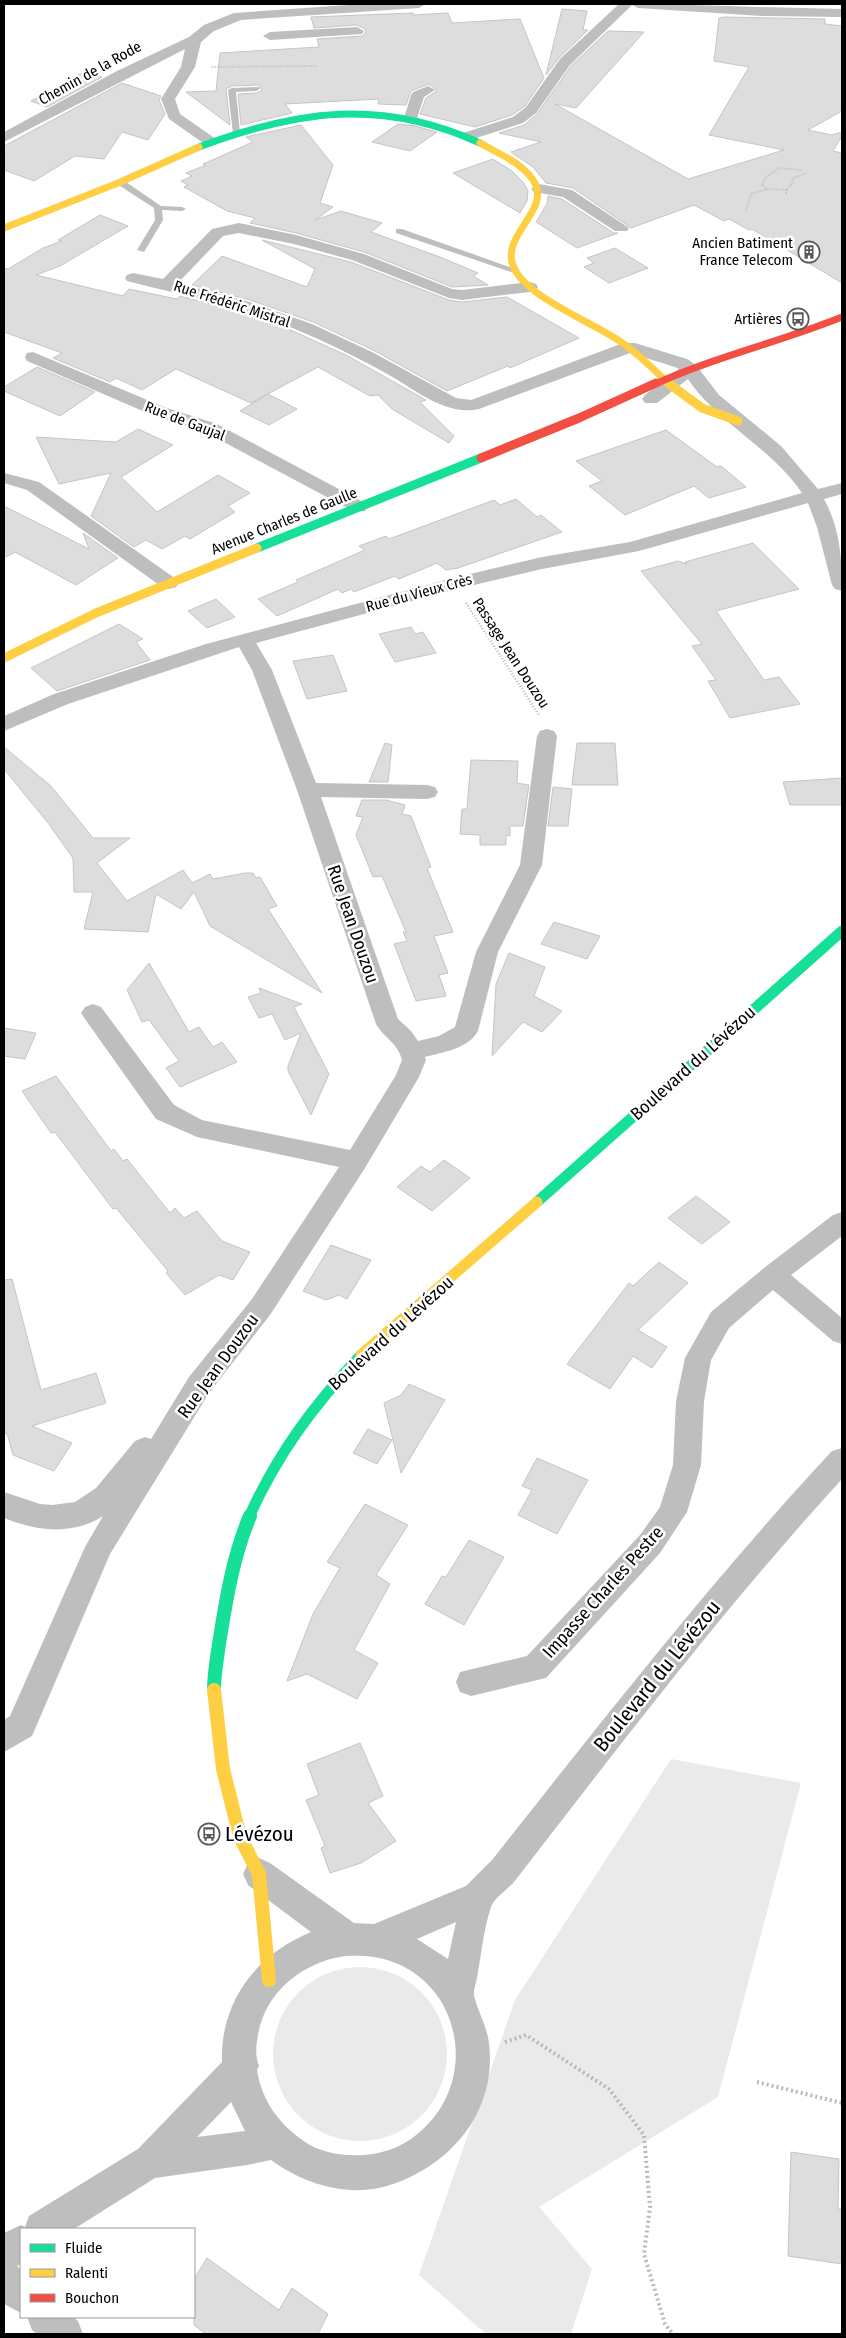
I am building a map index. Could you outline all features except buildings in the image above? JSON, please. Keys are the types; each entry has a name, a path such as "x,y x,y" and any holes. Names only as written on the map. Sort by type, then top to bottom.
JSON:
{"street":[{"name":"Chemin de la Rode","path":"4,138 56,112 155,56 194,40 209,28 239,10 297,11 419,4"},
{"path":"468,136 518,120 531,110 565,62 626,4"},
{"path":"638,4 762,12 842,13"},
{"path":"297,11 303,34"},
{"path":"270,36 357,31"},
{"path":"194,40 188,67 168,99 174,116 211,142"},
{"path":"411,118 418,95 428,90"},
{"path":"4,228 120,182 236,132 280,121 325,117 376,116 411,118 442,126 468,136 513,163 536,182 539,189 538,202 513,239 509,254 514,270 530,287 629,347 670,384 702,408 738,421"},
{"path":"539,189 567,193 621,228"},
{"name":"Rue Frédéric Mistral","path":"530,287 462,295 449,293 358,257 296,240 239,228 218,232 167,285 246,306 320,334 415,381 443,401 457,405 473,405 629,347"},
{"path":"133,278 167,285"},
{"path":"651,399 670,384 716,369 842,317"},
{"path":"629,347 681,363 710,398 762,439 795,472 813,495 825,521 842,585"},
{"name":"Rue de Gaujal","path":"33,357 158,411 211,428 359,507"},
{"name":"Avenue Charles de Gaulle","path":"4,658 96,613 579,418 670,384"},
{"name":"Avenue Charles de Gaulle","path":"579,418 651,399"},
{"path":"5,478 34,486 169,583"},
{"name":"Rue du Vieux Crès","path":"4,724 61,699 244,640 453,584 542,563 632,547 842,488"},
{"name":"Rue Jean Douzou","path":"4,1737 21,1726 99,1547 199,1385 261,1308 356,1161 407,1077 414,1060 412,1051 404,1037 388,1024 308,790 262,670 244,640"},
{"path":"412,1051 459,1038 466,1031 487,952 531,865 548,736"},
{"path":"308,790 427,792"},
{"name":"Boulevard du Lévézou","path":"269,1980 259,1874 240,1837 225,1777 214,1687 224,1600 236,1552 255,1502 277,1458 332,1384 372,1346 456,1274 842,931"},
{"path":"93,1013 165,1112 197,1128 356,1161"},
{"name":"Impasse Charles Pestre","path":"471,1682 535,1668 650,1544 673,1512 687,1465 690,1401 698,1358 720,1320 773,1275 842,1222"},
{"path":"773,1275 842,1333"},
{"path":"4,1504 44,1517 69,1518 99,1503 199,1385"},
{"name":"Boulevard du Lévézou","path":"378,1939 477,1897 502,1871 646,1688 776,1531 842,1460"},
{"name":"Boulevard du Lévézou","path":"259,1874 345,1936"},
{"path":"457,1995 477,1897"},
{"path":"345,1936 370,1936 378,1939 420,1954 440,1972 457,1995 468,2023 471,2053 466,2088 453,2120 430,2147 401,2166 368,2176 334,2175 302,2163 274,2142 258,2120 247,2093 242,2066 244,2035 253,2005 269,1980 291,1958 316,1943 345,1936"},
{"path":"44,2228 150,2162 242,2066"},
{"path":"150,2162 247,2148 274,2142"},
{"path":"4,2254 20,2244"},
{"path":"4,2279 20,2294"},
{"path":"46,2318 64,2334"}],"lane":[{"path":"236,132 232,90 256,89"},
{"path":"120,182 150,200 158,208 159,220 142,250"},
{"path":"150,200 159,197"},
{"path":"158,208 182,209"},
{"path":"399,232 514,270"}],"path":[{"path":"188,67 316,66"},
{"path":"767,189 762,185 763,182 779,168 802,170"},
{"path":"786,196 786,190 792,184 793,178 807,173"},
{"path":"746,211 751,194 767,189 786,190"},
{"name":"Passage Jean Douzou","path":"453,584 540,717 548,736"},
{"path":"471,2053 526,2035 609,2089 644,2135 650,2207 644,2254 665,2324 673,2334"},
{"path":"757,2082 842,2103"}],"shaded area":[{"path":"671,1759 801,1783 718,2097 539,2207 592,2269 571,2334 486,2334 419,2275 515,2000"},
{"path":"360,1967 377,1969 393,1974 415,1987 427,1999 443,2029 447,2054 445,2071 440,2087 427,2109 415,2121 385,2137 360,2141 343,2139 327,2134 305,2121 293,2109 277,2079 273,2054 275,2037 280,2021 293,1999 305,1987 335,1971"}],"traffic: fast":[{"path":"199,147 267,125 303,118 340,114 377,114 413,119 447,128 480,143"},
{"path":"257,548 481,458"},
{"path":"537,1202 842,931"},
{"path":"214,1690 215,1670 226,1595 236,1556 249,1519 265,1483 306,1417 361,1355"}],"traffic: slow":[{"path":"480,143 522,169 533,180 538,191 537,201 513,244 511,256 514,269 521,279 549,300 629,347 692,402 711,412 738,421"},
{"path":"4,228 118,183 199,147"},
{"path":"4,658 96,613 257,548"},
{"path":"361,1355 537,1202"},
{"path":"214,1690 223,1769 240,1837 259,1874 269,1980"}],"traffic: jam":[{"path":"481,458 579,418 663,380 713,361 799,334 842,317"}],"place":[{"name":"Ancien Batiment France Telecom","path":"809,252"},
{"name":"Artières","path":"798,319"},
{"name":"Lévézou","path":"209,1834"}]}
